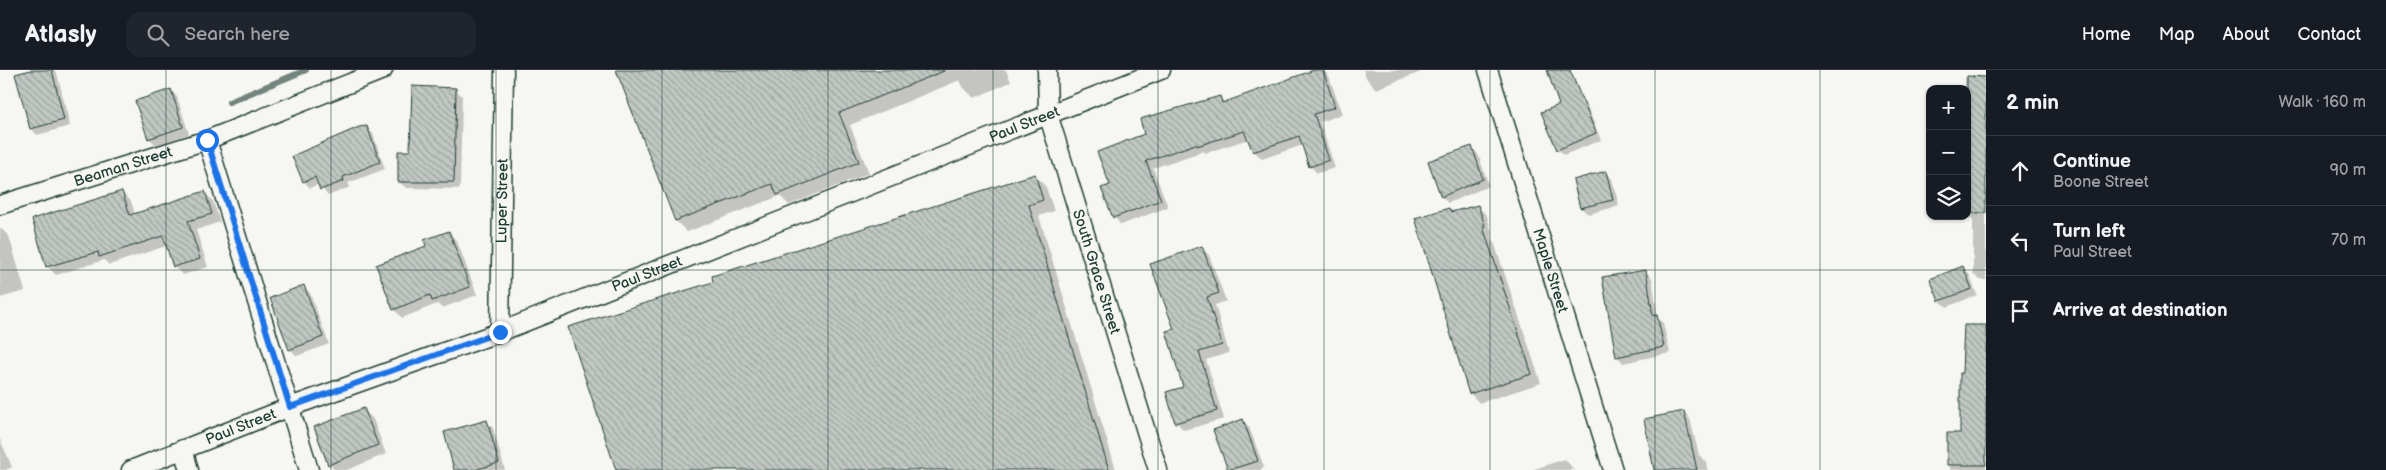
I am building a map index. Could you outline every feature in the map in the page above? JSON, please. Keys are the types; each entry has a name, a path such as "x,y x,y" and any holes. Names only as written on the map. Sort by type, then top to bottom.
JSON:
{"street":[{"name":"Beaman Street","path":"0,205 207,140 383,70"},
{"name":"Luper Street","path":"500,332 504,70"},
{"name":"South Grace Street","path":"1047,70 1048,114 1158,470"},
{"name":"Paul Street","path":"131,470 290,407 500,332 1161,70"},
{"name":"Maple Street","path":"1488,70 1613,470"},
{"path":"207,140 309,470"},
{"path":"183,450 189,470"}],"building":[{"path":"31,70 52,70 64,120 30,129 15,74"},
{"path":"616,70 944,71 839,113 859,162 777,195 772,184 675,221"},
{"path":"1314,70 1323,70 1335,107 1314,114 1329,160 1309,167 1299,136 1253,152 1244,131 1197,146 1196,144 1146,161 1161,200 1113,218 1101,188 1110,185 1097,152 1144,134 1140,119 1220,96 1222,103"},
{"path":"1547,70 1570,70 1596,133 1557,150 1541,112 1559,105"},
{"path":"1967,76 1986,77 1986,213 1971,213 1971,85 1967,85"},
{"path":"412,86 456,88 454,182 398,182 398,151 410,151"},
{"path":"171,89 183,127 148,139 135,101"},
{"path":"367,126 380,162 343,177 344,181 320,190 315,177 303,182 292,156 359,127"},
{"path":"1472,146 1483,179 1441,197 1428,161"},
{"path":"1606,171 1613,200 1580,208 1573,180"},
{"path":"1035,174 1043,200 1029,205 1109,470 616,470 568,327 713,282 712,276"},
{"path":"122,191 130,215 205,191 212,214 188,221 200,259 173,267 163,236 99,257 98,252 46,267 32,219"},
{"path":"1478,205 1485,226 1483,227 1532,374 1469,394 1415,218 1449,208 1451,212"},
{"path":"449,231 470,287 432,301 430,295 393,310 376,265 426,246 424,240"},
{"path":"1202,246 1219,293 1207,297 1222,345 1199,352 1217,411 1175,423 1166,392 1183,387 1166,331 1174,329 1150,264"},
{"path":"1963,266 1972,289 1939,301 1930,279"},
{"path":"1646,270 1653,316 1657,315 1664,347 1616,357 1602,277"},
{"path":"304,285 323,337 289,350 270,298"},
{"path":"1964,325 1986,325 1986,465 1947,465 1947,433 1960,433 1960,373 1962,373"},
{"path":"364,408 378,445 328,465 314,427"},
{"path":"1684,411 1697,470 1654,470 1644,419"},
{"path":"1243,419 1258,461 1228,470 1213,430"},
{"path":"487,420 499,463 474,470 454,470 444,432"}],"waterway":[{"path":"229,102 306,70"}],"route":[{"path":"207,140 290,407 500,332"}]}
